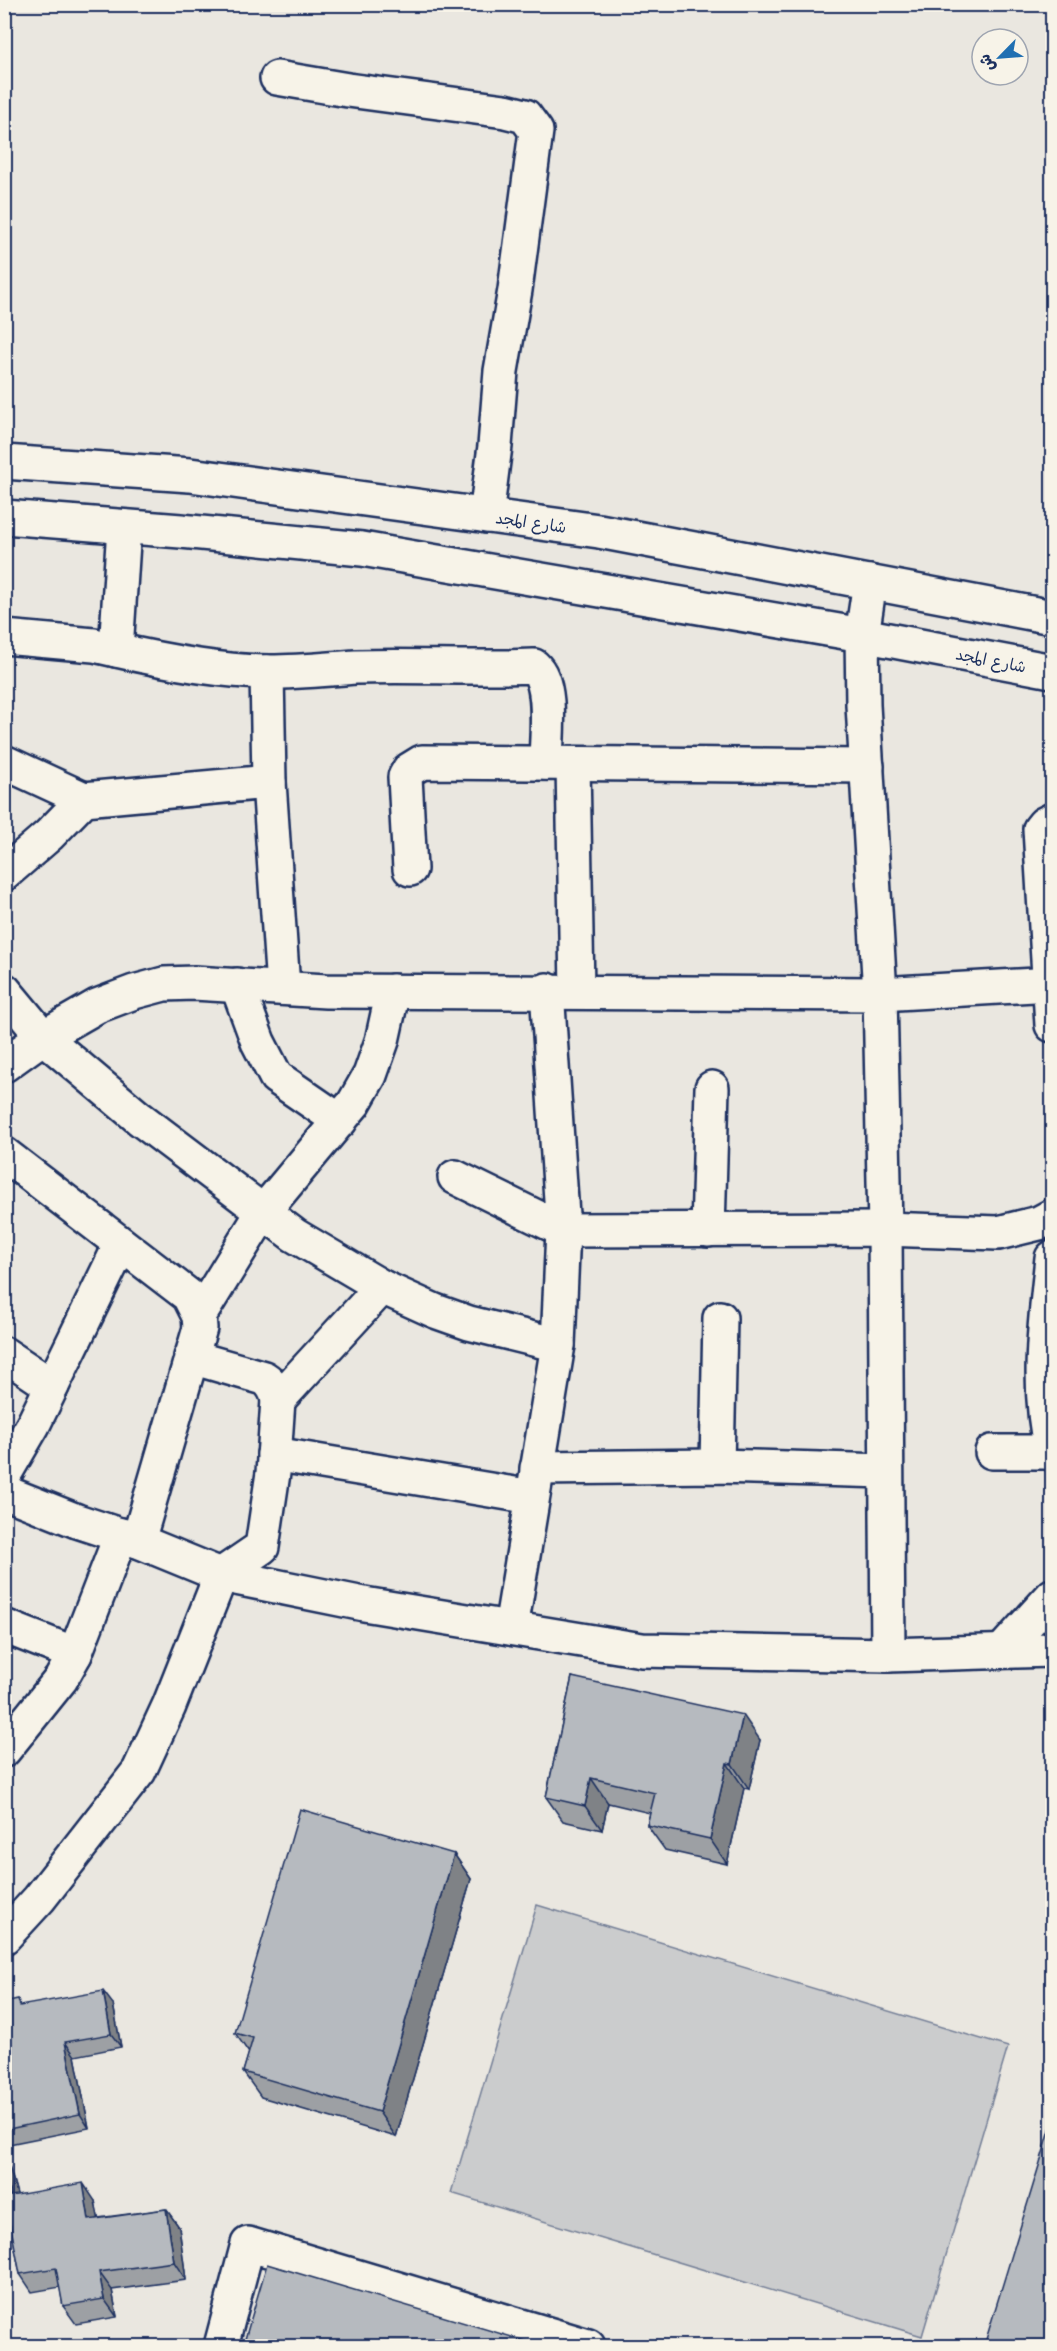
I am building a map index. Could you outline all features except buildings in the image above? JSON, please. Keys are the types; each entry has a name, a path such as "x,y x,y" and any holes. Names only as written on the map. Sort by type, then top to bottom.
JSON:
{"street":[{"path":"277,78 505,111 525,116 536,131 515,290 501,371 486,516"},
{"name":"شارع المجد","path":"4,462 190,475 599,531 1053,616"},
{"name":"شارع المجد","path":"4,517 362,549 862,635 1053,671"},
{"path":"116,650 124,526"},
{"path":"870,582 862,635 880,994 885,1229 888,1655"},
{"path":"4,637 94,645 164,661 267,672 357,667 534,666 544,679 559,764 563,1230 558,1345 511,1628"},
{"path":"267,672 269,782 283,988"},
{"path":"4,762 84,799 269,782"},
{"path":"410,869 405,777 414,766 422,762 867,766"},
{"path":"4,874 49,835 84,799"},
{"path":"1053,820 1044,824 1040,829 1053,1025"},
{"path":"4,1065 43,1036 97,1006 164,984 194,983 326,991 880,994 1052,984"},
{"path":"237,985 258,1042 276,1077 340,1121"},
{"path":"4,990 43,1036 139,1118 294,1234 382,1287 435,1311 469,1323 558,1345"},
{"path":"199,1316 263,1212 340,1121 370,1075 382,1041 393,991"},
{"path":"708,1230 712,1088"},
{"path":"4,1154 189,1296 199,1316 200,1328 129,1538 61,1679 4,1750"},
{"path":"455,1177 563,1230 885,1229 998,1233 1039,1223 1053,1216"},
{"path":"4,1475 33,1425 121,1244"},
{"path":"992,1452 1052,1453 1043,1383 1043,1345 1053,1258"},
{"path":"278,1400 382,1287"},
{"path":"717,1466 720,1318"},
{"path":"4,1354 52,1386"},
{"path":"5,1935 39,1899 139,1771 170,1706 220,1575 262,1547 274,1454 278,1400 270,1382 264,1378 191,1357"},
{"path":"274,1454 534,1482 717,1466 886,1471"},
{"path":"4,1492 129,1538 220,1575 364,1604 642,1650 888,1655 1053,1650"},
{"path":"1002,1651 1053,1596"},
{"path":"4,1626 75,1654"},
{"path":"221,2346 248,2244 588,2346"}],"shaded area":[{"path":"537,1905 1008,2047 922,2336 451,2193"}]}
